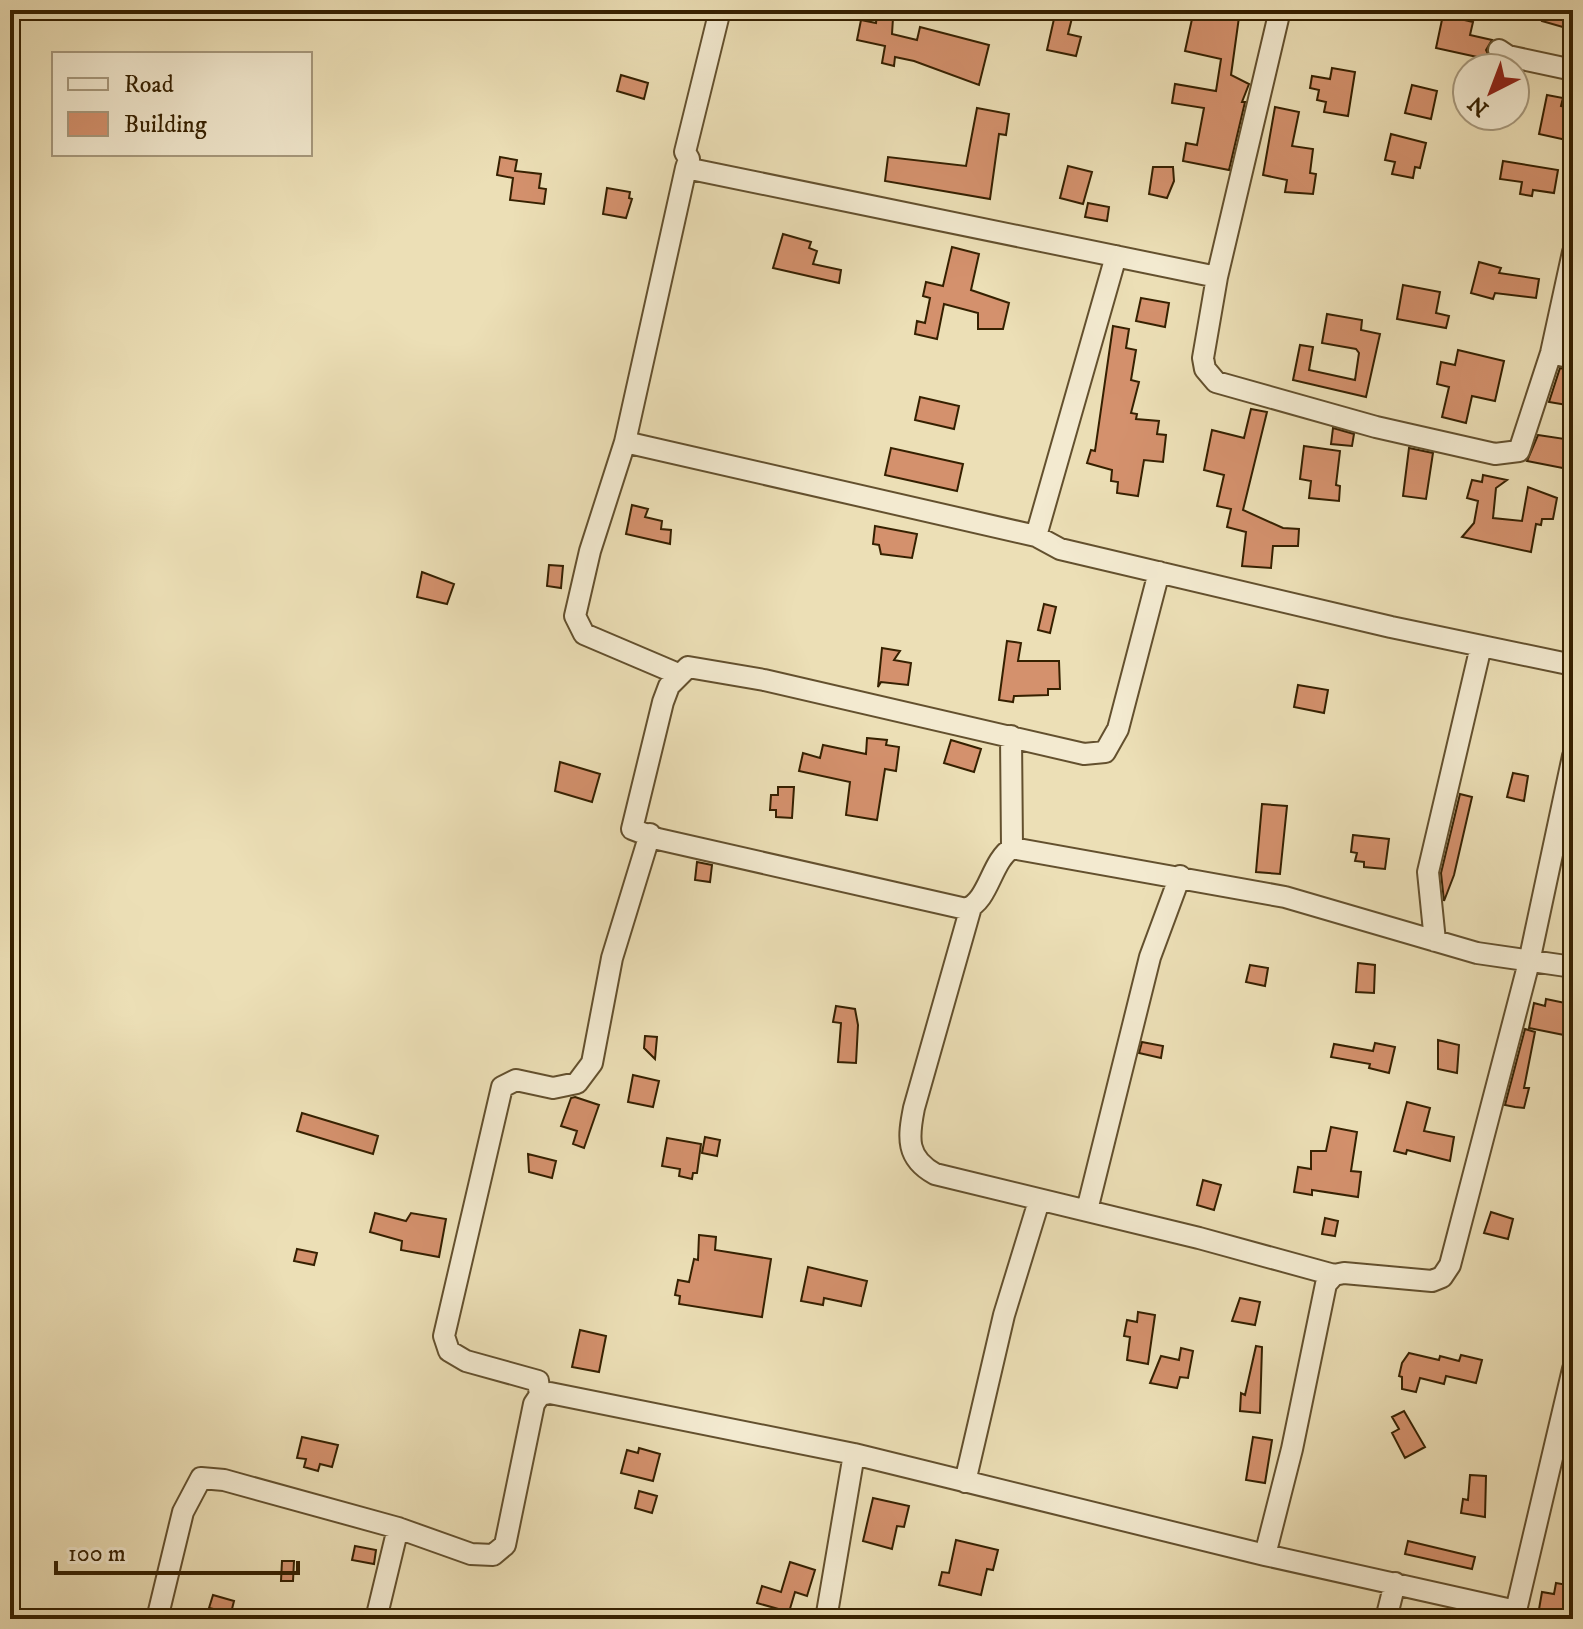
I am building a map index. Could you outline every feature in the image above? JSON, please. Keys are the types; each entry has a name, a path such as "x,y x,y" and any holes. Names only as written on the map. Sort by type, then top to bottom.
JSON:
{"street":[{"path":"678,674 584,634 575,616 590,551 625,442 689,159 685,152 720,10"},
{"path":"1280,10 1217,277 1203,358 1210,376 1223,386 1376,427 1495,454 1519,451 1551,353 1573,252"},
{"path":"1499,50 1508,56 1573,70"},
{"path":"686,168 1217,277"},
{"path":"1036,536 1116,256"},
{"path":"1551,353 1573,358"},
{"path":"625,442 1036,536 1060,549 1573,665"},
{"path":"971,907 729,856 632,829 663,702 678,674 688,667 700,666 1084,754 1105,752 1118,729 1159,572"},
{"path":"1435,941 1428,872 1481,646"},
{"path":"1011,736 1012,848 971,907 920,1077 910,1128 911,1153 920,1165 935,1174 1087,1210 1334,1275 1344,1273 1432,1281 1442,1277 1450,1265 1529,962 1573,756"},
{"path":"157,1619 183,1512 201,1478 224,1480 398,1528 471,1554 485,1557 500,1552 509,1537 534,1404 540,1395 538,1381 466,1361 449,1351 444,1336 502,1087 516,1080 553,1088 577,1083 592,1063 612,958 650,834"},
{"path":"1012,848 1285,897 1435,941 1529,962 1573,967"},
{"path":"1087,1210 1150,957 1180,876"},
{"path":"965,1482 1004,1315 1039,1201"},
{"path":"1265,1555 1292,1449 1321,1298 1334,1275"},
{"path":"540,1395 550,1393 854,1454 1265,1555 1395,1583 1515,1615 1573,1369"},
{"path":"826,1619 854,1454"},
{"path":"376,1619 398,1528"},
{"path":"1386,1619 1395,1583"}],"building":[{"path":"1056,10 1074,10 1068,34 1081,37 1076,56 1047,50"},
{"path":"1194,10 1240,10 1231,75 1249,84 1242,102 1245,102 1229,170 1183,161 1186,143 1197,145 1204,108 1172,103 1175,84 1216,91 1221,59 1185,51"},
{"path":"1545,10 1573,10 1573,30 1542,21"},
{"path":"877,15 893,18 892,34 917,40 920,27 989,45 979,85 914,61 895,57 894,66 882,63 885,46 857,40 861,20 876,23"},
{"path":"1443,15 1473,22 1470,35 1492,40 1487,52 1454,52 1436,48"},
{"path":"1332,68 1355,72 1348,116 1324,112 1326,102 1317,100 1319,90 1310,88 1312,76 1330,79"},
{"path":"621,75 648,83 644,99 617,91"},
{"path":"1412,85 1437,91 1431,119 1405,113"},
{"path":"1547,95 1563,98 1561,106 1573,109 1571,141 1539,134"},
{"path":"1275,107 1299,112 1292,146 1313,149 1310,173 1316,174 1313,194 1285,192 1287,180 1263,175"},
{"path":"977,108 1009,114 1006,135 999,134 990,199 885,181 888,157 966,166"},
{"path":"1391,134 1426,143 1420,168 1415,167 1413,178 1392,174 1395,162 1385,160"},
{"path":"500,157 517,160 515,171 541,174 539,188 546,189 544,204 510,200 513,178 497,175"},
{"path":"1503,161 1558,170 1554,193 1533,190 1532,196 1520,194 1522,182 1500,179"},
{"path":"1068,166 1092,172 1083,204 1060,198"},
{"path":"1153,167 1173,167 1174,181 1167,198 1149,194"},
{"path":"607,188 630,192 629,198 632,199 626,218 603,214"},
{"path":"1088,203 1109,207 1107,221 1085,217"},
{"path":"783,234 811,242 809,248 817,251 813,264 841,270 839,283 773,268"},
{"path":"952,247 979,254 971,290 1009,303 1003,329 978,329 978,313 944,304 937,339 915,334 917,321 925,323 930,298 923,296 926,282 943,286"},
{"path":"1479,262 1501,268 1499,273 1539,279 1536,298 1495,293 1493,299 1471,293"},
{"path":"1403,285 1440,292 1436,313 1449,316 1446,328 1397,319"},
{"path":"1141,298 1169,303 1165,327 1136,321"},
{"path":"1327,314 1362,320 1361,330 1380,334 1366,397 1293,380 1300,345 1313,347 1309,370 1355,380 1359,353 1356,349 1322,343"},
{"path":"1113,326 1129,329 1126,348 1136,350 1131,380 1139,382 1131,413 1137,414 1136,419 1159,421 1157,434 1166,435 1163,462 1144,460 1138,496 1117,493 1118,482 1111,481 1112,470 1087,463 1091,450 1095,451"},
{"path":"1458,350 1504,361 1495,401 1472,396 1466,423 1442,417 1449,387 1437,384 1441,362 1455,365"},
{"path":"1560,368 1573,371 1573,406 1549,402"},
{"path":"920,397 959,406 954,429 915,420"},
{"path":"1251,409 1267,412 1243,510 1283,528 1299,529 1298,546 1273,546 1271,568 1242,566 1246,532 1227,527 1231,509 1217,506 1224,475 1204,470 1212,430 1244,438"},
{"path":"1333,428 1354,434 1352,446 1331,444"},
{"path":"1538,435 1565,439 1564,446 1573,448 1573,470 1527,461"},
{"path":"1304,446 1340,451 1336,485 1340,486 1339,501 1309,498 1311,481 1300,479"},
{"path":"891,448 963,464 957,491 885,475"},
{"path":"1409,448 1433,453 1426,499 1403,496"},
{"path":"1483,475 1507,480 1496,488 1493,518 1522,521 1528,487 1557,498 1553,519 1542,519 1541,525 1536,524 1531,552 1462,537 1474,523 1478,501 1467,498 1472,480 1482,482"},
{"path":"632,505 648,509 645,517 662,521 661,529 671,530 670,544 626,534"},
{"path":"875,526 917,534 912,558 881,554 879,545 873,544"},
{"path":"549,565 563,566 561,588 547,586"},
{"path":"422,572 454,584 447,604 417,597"},
{"path":"1044,604 1056,607 1050,633 1038,630"},
{"path":"1007,641 1021,643 1018,661 1059,661 1060,689 1048,689 1048,695 1014,696 1013,702 999,700"},
{"path":"882,648 900,651 894,660 911,663 908,685 881,682 878,687"},
{"path":"1298,685 1328,690 1324,713 1294,707"},
{"path":"867,738 887,740 886,745 899,747 896,771 885,769 877,820 846,815 850,782 799,771 803,753 820,758 823,745 866,754"},
{"path":"951,740 981,749 974,772 944,763"},
{"path":"560,762 600,774 592,802 555,791"},
{"path":"1513,773 1528,776 1524,801 1507,797"},
{"path":"778,787 794,787 792,818 776,817 776,810 770,810 771,795 778,795"},
{"path":"1460,794 1472,797 1454,875 1444,901 1441,873"},
{"path":"1262,804 1287,806 1280,874 1256,872"},
{"path":"1353,835 1389,839 1385,869 1364,867 1364,862 1355,861 1357,853 1351,852"},
{"path":"697,862 712,865 710,882 695,880"},
{"path":"1358,963 1375,965 1374,993 1356,992"},
{"path":"1250,965 1268,968 1265,986 1246,982"},
{"path":"1546,999 1570,1004 1564,1035 1529,1028 1534,1003 1545,1006"},
{"path":"836,1006 855,1009 858,1025 856,1063 838,1062 841,1023 833,1022"},
{"path":"1525,1029 1535,1032 1524,1088 1529,1088 1524,1108 1505,1105"},
{"path":"645,1036 657,1037 655,1059 644,1048"},
{"path":"1438,1040 1459,1045 1457,1073 1438,1069"},
{"path":"1142,1042 1163,1046 1161,1058 1139,1053"},
{"path":"1375,1043 1395,1047 1389,1073 1369,1068 1370,1064 1331,1057 1334,1044 1373,1051"},
{"path":"633,1075 659,1081 653,1107 628,1102"},
{"path":"571,1098 599,1105 584,1148 573,1144 577,1131 561,1126"},
{"path":"1407,1102 1430,1108 1424,1131 1454,1137 1450,1161 1407,1150 1406,1154 1394,1151"},
{"path":"302,1113 378,1136 373,1154 297,1131"},
{"path":"1331,1127 1357,1132 1351,1171 1361,1172 1358,1197 1312,1190 1312,1195 1294,1192 1298,1167 1311,1169 1311,1151 1326,1151"},
{"path":"705,1137 720,1140 717,1156 702,1153"},
{"path":"667,1138 701,1144 697,1173 693,1173 692,1179 679,1176 680,1169 662,1166"},
{"path":"528,1154 556,1161 552,1178 529,1172"},
{"path":"1203,1180 1221,1185 1214,1210 1197,1205"},
{"path":"1491,1212 1513,1219 1508,1239 1484,1233"},
{"path":"375,1213 406,1221 411,1213 446,1219 439,1257 401,1250 402,1241 370,1232"},
{"path":"1325,1218 1338,1221 1335,1236 1322,1234"},
{"path":"699,1235 716,1237 715,1250 771,1259 762,1317 679,1304 680,1296 675,1295 678,1280 689,1282 694,1259 698,1260"},
{"path":"297,1249 317,1253 314,1265 294,1261"},
{"path":"808,1267 867,1281 861,1306 824,1298 823,1305 801,1301"},
{"path":"1240,1298 1260,1302 1255,1325 1232,1321"},
{"path":"1138,1312 1155,1315 1148,1364 1127,1360 1130,1337 1124,1336 1127,1320 1137,1322"},
{"path":"580,1330 606,1336 599,1372 572,1367"},
{"path":"1256,1346 1262,1347 1260,1413 1240,1411 1241,1393 1245,1395"},
{"path":"1181,1348 1193,1351 1188,1378 1180,1377 1177,1388 1150,1383 1161,1356 1179,1360"},
{"path":"1409,1353 1439,1360 1440,1356 1459,1361 1461,1355 1482,1360 1476,1383 1446,1376 1444,1384 1420,1378 1416,1392 1402,1389 1402,1377 1399,1376 1402,1363"},
{"path":"1404,1411 1425,1447 1405,1458 1392,1433 1399,1429 1392,1417"},
{"path":"302,1437 338,1445 332,1467 320,1464 318,1471 304,1467 306,1459 297,1458"},
{"path":"1253,1437 1272,1440 1265,1483 1246,1480"},
{"path":"639,1448 660,1454 653,1481 621,1473 627,1450 638,1453"},
{"path":"1470,1475 1486,1476 1485,1517 1461,1513 1463,1499 1468,1500"},
{"path":"639,1491 657,1496 652,1513 635,1508"},
{"path":"873,1498 909,1506 904,1527 897,1526 892,1549 863,1541"},
{"path":"956,1540 998,1550 993,1570 987,1569 981,1595 939,1585 942,1572 949,1573"},
{"path":"1408,1541 1475,1557 1472,1569 1405,1554"},
{"path":"355,1546 376,1550 374,1564 352,1560"},
{"path":"282,1561 294,1561 293,1581 281,1581"},
{"path":"790,1562 815,1570 807,1596 795,1592 789,1612 757,1603 762,1586 781,1592"},
{"path":"1556,1583 1573,1586 1573,1619 1538,1615 1542,1592 1554,1594"},
{"path":"213,1595 234,1601 231,1613 209,1608"}]}
